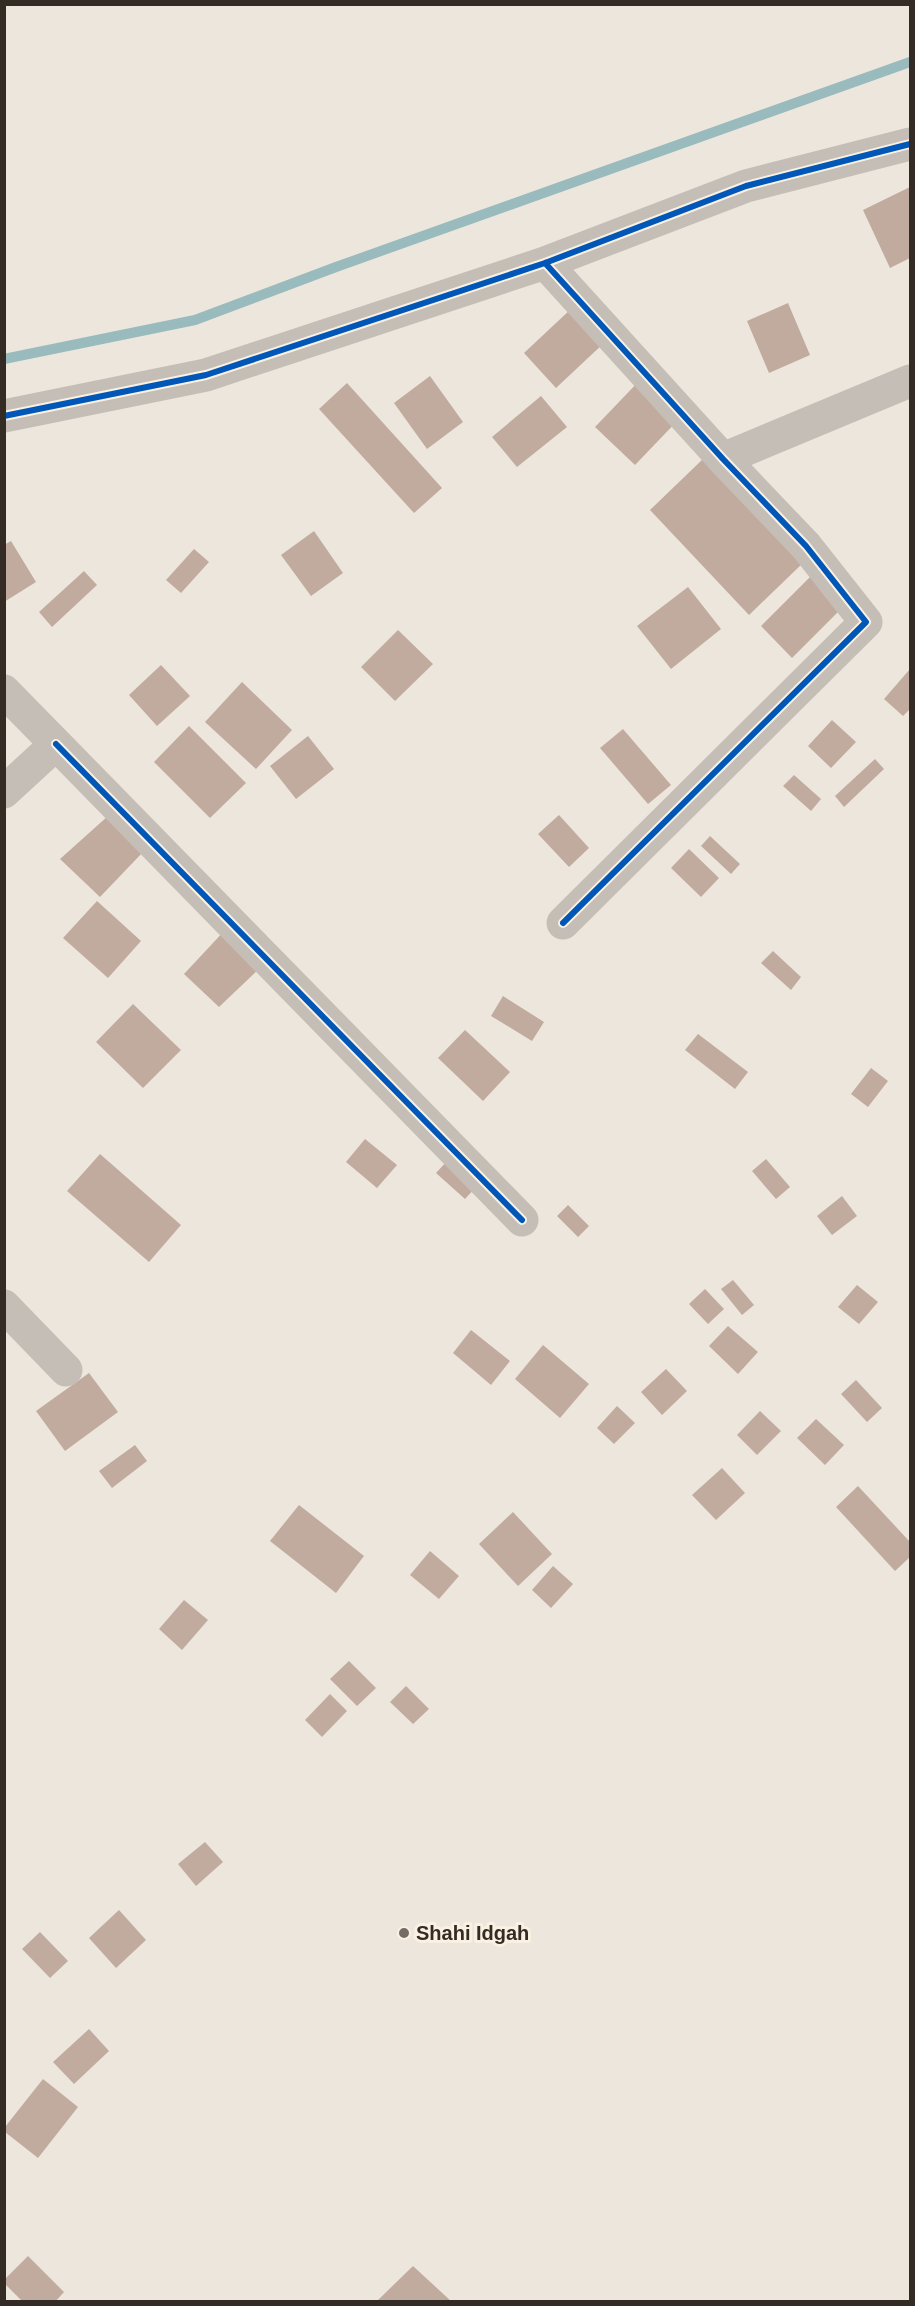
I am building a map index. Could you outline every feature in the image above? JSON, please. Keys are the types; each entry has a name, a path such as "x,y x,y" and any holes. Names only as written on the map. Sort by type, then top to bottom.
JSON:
{"street":[{"path":"4,416 206,375 545,263 746,186 910,144"},
{"path":"545,263 723,459 806,546 866,622 562,923"},
{"path":"723,459 910,381"},
{"path":"4,691 522,1220"},
{"path":"4,792 56,744"},
{"path":"4,1306 66,1370"}],"building":[{"path":"910,187 910,258 890,268 863,210"},
{"path":"788,303 810,355 769,373 747,321"},
{"path":"572,308 605,342 556,388 524,353"},
{"path":"430,376 463,422 427,449 394,403"},
{"path":"641,379 681,417 635,465 595,427"},
{"path":"347,383 442,488 414,513 319,409"},
{"path":"541,396 567,427 517,467 492,437"},
{"path":"704,458 803,563 749,615 650,510"},
{"path":"314,531 343,573 311,596 281,555"},
{"path":"11,541 36,582 4,602 4,545"},
{"path":"194,549 209,562 181,593 166,580"},
{"path":"84,571 97,585 52,627 39,612"},
{"path":"811,576 841,609 792,658 761,626"},
{"path":"688,587 721,629 671,669 637,626"},
{"path":"398,630 433,664 395,701 361,667"},
{"path":"161,665 190,696 157,726 129,695"},
{"path":"910,669 910,709 903,716 884,699"},
{"path":"242,682 292,730 256,769 205,722"},
{"path":"832,720 856,742 831,768 808,746"},
{"path":"189,726 246,783 210,818 154,762"},
{"path":"623,729 671,785 648,804 600,748"},
{"path":"308,736 334,769 296,799 270,766"},
{"path":"875,759 884,769 844,807 835,796"},
{"path":"794,775 821,799 811,811 783,786"},
{"path":"559,815 589,848 569,867 538,834"},
{"path":"108,816 144,851 100,897 60,859"},
{"path":"710,836 740,864 731,874 701,846"},
{"path":"689,849 719,878 701,897 671,868"},
{"path":"97,901 141,941 108,978 63,938"},
{"path":"227,928 263,965 219,1007 184,974"},
{"path":"773,951 801,977 791,990 761,963"},
{"path":"503,996 544,1022 532,1041 491,1016"},
{"path":"133,1004 181,1050 143,1088 96,1042"},
{"path":"465,1030 510,1072 483,1101 438,1058"},
{"path":"698,1034 748,1072 735,1089 685,1050"},
{"path":"871,1068 888,1081 868,1107 851,1094"},
{"path":"365,1139 397,1165 377,1188 346,1162"},
{"path":"100,1154 181,1225 149,1262 67,1191"},
{"path":"766,1159 790,1187 776,1199 752,1171"},
{"path":"448,1160 477,1186 465,1199 436,1173"},
{"path":"842,1196 857,1216 832,1235 817,1216"},
{"path":"568,1205 589,1226 578,1237 557,1216"},
{"path":"733,1280 754,1305 742,1315 721,1289"},
{"path":"857,1285 878,1302 859,1324 838,1307"},
{"path":"705,1289 724,1309 708,1324 689,1304"},
{"path":"728,1326 758,1352 738,1374 709,1346"},
{"path":"471,1330 510,1361 491,1385 453,1353"},
{"path":"543,1345 589,1384 560,1418 515,1379"},
{"path":"666,1369 687,1391 662,1415 641,1392"},
{"path":"89,1373 118,1412 65,1451 36,1411"},
{"path":"856,1380 882,1408 867,1422 841,1394"},
{"path":"617,1406 635,1423 614,1444 597,1428"},
{"path":"760,1411 781,1431 757,1455 737,1435"},
{"path":"816,1419 844,1445 825,1465 797,1438"},
{"path":"135,1445 147,1461 112,1488 99,1471"},
{"path":"722,1468 745,1493 716,1520 692,1495"},
{"path":"858,1486 910,1542 910,1557 895,1571 836,1507"},
{"path":"299,1505 364,1556 336,1593 270,1541"},
{"path":"513,1512 552,1554 518,1586 479,1544"},
{"path":"430,1551 459,1576 439,1599 410,1575"},
{"path":"553,1566 573,1584 551,1608 532,1590"},
{"path":"184,1600 208,1620 182,1650 159,1629"},
{"path":"349,1661 376,1688 357,1706 330,1679"},
{"path":"406,1686 429,1709 413,1724 390,1702"},
{"path":"330,1694 347,1711 322,1737 305,1720"},
{"path":"205,1842 223,1862 196,1886 178,1864"},
{"path":"119,1910 146,1940 116,1968 89,1938"},
{"path":"40,1932 68,1961 50,1978 22,1949"},
{"path":"89,2029 109,2051 74,2084 53,2062"},
{"path":"43,2079 78,2107 38,2158 5,2132 5,2127"},
{"path":"28,2256 64,2292 55,2302 23,2302 4,2283 4,2280"},
{"path":"413,2266 452,2302 376,2302"}],"waterway":[{"path":"4,359 195,320 336,267 910,62"}],"cycle path":[{"path":"4,416 206,375 545,263 746,186 910,144"},
{"path":"545,263 723,459 806,546 866,622 563,923"},
{"path":"56,744 522,1220"}],"place":[{"name":"Shahi Idgah","path":"404,1933"}]}
